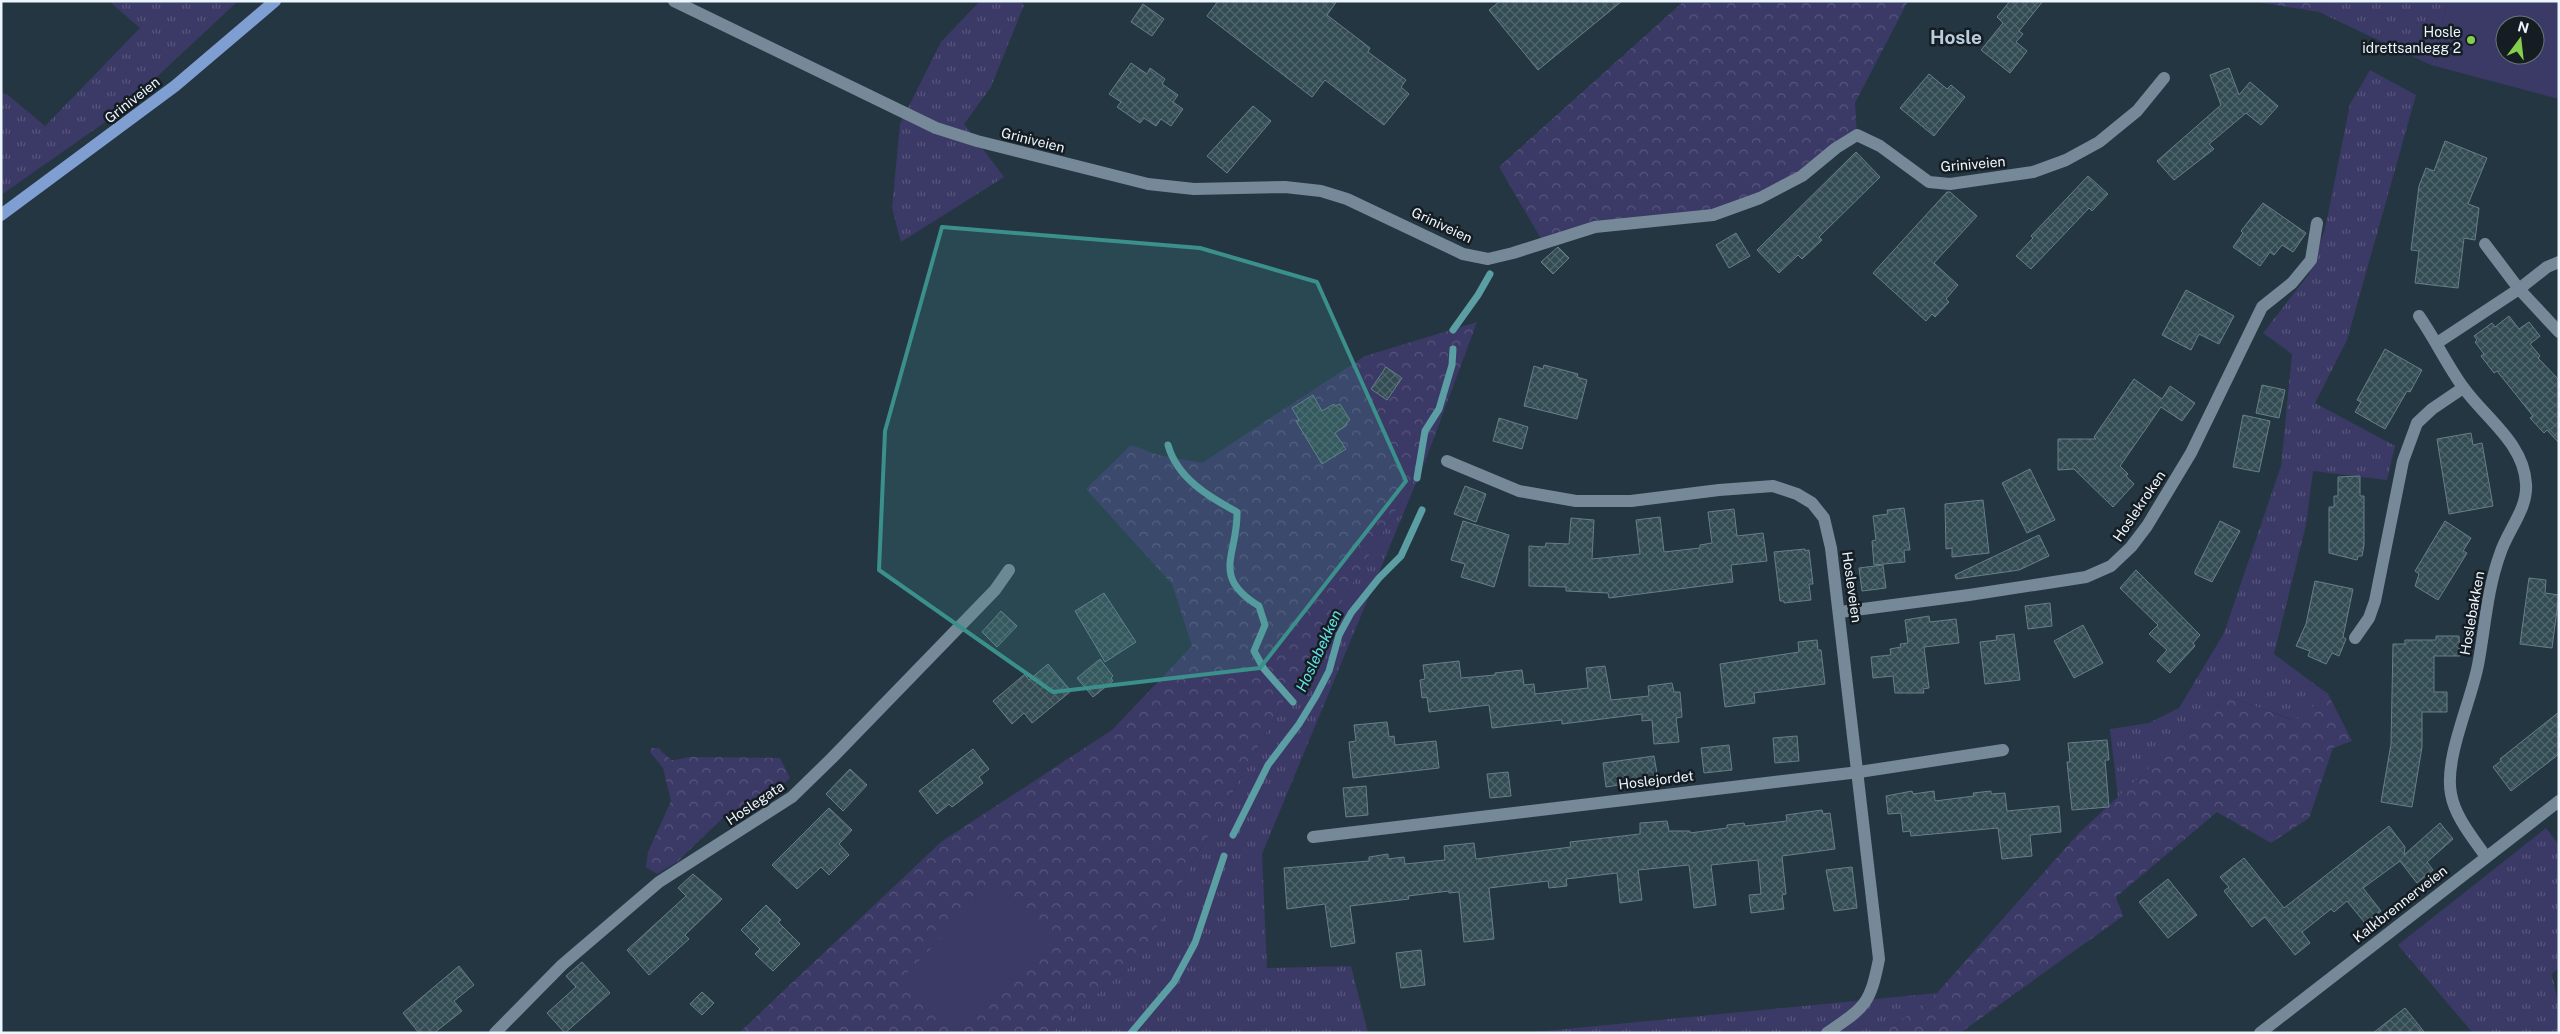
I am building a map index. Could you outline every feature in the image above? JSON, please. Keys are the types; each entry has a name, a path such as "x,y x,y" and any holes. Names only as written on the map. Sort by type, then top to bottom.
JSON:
{"main road":[{"name":"Griniveien","path":"1,216 175,86 275,1"}],"street":[{"name":"Griniveien","path":"674,1 936,128 977,142 1148,184 1194,189 1285,188 1320,191 1347,198 1463,254 1488,259 1513,254 1595,226 1713,216 1760,198 1802,176 1836,148 1857,135 1880,146 1929,182 1950,184 2033,172 2066,160 2099,142 2137,111 2164,78"},
{"name":"Hoslekroken","path":"1840,612 1969,596 2086,577 2111,566 2131,548 2191,454 2262,307 2292,284 2311,260 2317,223"},
{"path":"2485,244 2519,289 2559,332"},
{"path":"2437,343 2519,289 2547,267 2559,262"},
{"name":"Hoslebakken","path":"2419,316 2464,388 2489,416 2521,458 2526,484 2522,509 2500,552 2491,582 2478,666 2452,764 2451,793 2455,809 2486,857"},
{"path":"2355,638 2369,618 2376,601 2403,461 2418,423 2432,410 2464,388"},
{"name":"Hosleveien","path":"1447,460 1519,491 1576,500 1631,501 1719,490 1773,486 1797,494 1812,504 1824,518 1831,548 1840,612 1879,960 1873,990 1862,1008 1827,1033"},
{"name":"Hoslegata","path":"495,1033 562,965 659,882 792,797 981,604 1009,570"},
{"name":"Hoslejordet","path":"1313,837 1859,772 2003,750"},
{"name":"Kalkbrennerveien","path":"2260,1033 2559,801"}],"highlighted area":[{"path":"942,227 1200,248 1317,282 1406,481 1260,668 1053,692 879,570 885,431"}],"green space":[{"path":"109,1 238,1 118,113 1,195 1,92 8,95 45,126 140,28"},
{"path":"980,1 1020,1 1024,5 991,87 964,124 1004,177 901,242 892,208 900,124 941,42"},
{"path":"1684,1 1908,1 1855,103 1857,135 1802,176 1713,215 1595,227 1543,242 1499,167"},
{"path":"2251,1 2329,1 2319,12"},
{"path":"2329,1 2448,1 2431,65 2319,12"},
{"name":"Hosle idrettsanlegg 2","path":"2448,1 2559,1 2559,99 2431,65"},
{"path":"2370,70 2416,95 2347,340 2315,403 2395,446 2387,480 2313,471 2306,525 2274,654 2328,694 2296,721 2227,696 2118,797 2110,729 2149,723 2179,708 2224,633 2281,466 2292,354 2263,333 2309,274 2325,229 2350,104"},
{"path":"1477,322 1426,459 1303,667 1139,959 1050,1033 739,1033 941,842 1112,730 1192,646 1172,584 1086,489 1131,445 1158,455 1202,463 1365,356"},
{"path":"1426,459 1262,854 1267,968 1351,966 1368,1033 1050,1033 1139,959 1303,667"},
{"path":"2328,694 2352,741 2333,748 2309,818 2271,843 2217,812 2116,897 2123,916 1960,1033 1884,1033 1937,993 2078,834 2227,696 2295,721"},
{"path":"651,748 658,748 671,760 690,757 780,758 790,778 761,804 726,815 677,862 657,874 646,867 648,852 671,801 663,768 650,752"},
{"path":"2546,828 2559,845 2559,968 2552,974 2559,1008 2559,1033 2473,1033 2398,945"},
{"path":"995,883 1052,939 961,1032 904,976"},
{"path":"1937,993 1884,1033 1525,1033"}],"building":[{"path":"1218,1 1337,1 1327,15 1370,48 1368,52 1406,80 1401,87 1409,94 1384,125 1325,80 1312,97 1207,16"},
{"path":"1500,1 1622,1 1538,70 1489,10"},
{"path":"2010,1 2043,1 2019,31 2023,34 2016,42 2027,51 2010,73 1981,50 2003,23 1997,17"},
{"path":"1143,4 1164,19 1152,36 1131,22"},
{"path":"1131,63 1147,74 1150,68 1165,79 1162,84 1178,95 1173,102 1183,109 1171,126 1161,119 1156,126 1144,118 1140,123 1117,107 1121,102 1109,94"},
{"path":"2229,68 2239,95 2250,82 2278,106 2261,125 2246,113 2209,144 2214,149 2174,180 2157,161 2221,105 2210,75"},
{"path":"1929,74 1947,89 1951,85 1965,97 1934,136 1900,108"},
{"path":"1253,106 1271,121 1227,173 1207,156"},
{"path":"2445,141 2487,158 2468,204 2479,208 2475,240 2464,238 2458,288 2415,283 2419,251 2411,250 2419,186 2426,168 2434,171"},
{"path":"1856,152 1880,177 1819,237 1822,240 1802,259 1798,255 1779,273 1757,250"},
{"path":"2088,176 2108,194 2092,211 2089,208 2031,269 2016,256 2033,238 2031,236"},
{"path":"1947,192 1950,192 1977,216 1934,263 1958,285 1946,299 1949,302 1935,317 1932,314 1926,321 1873,273"},
{"path":"2263,203 2306,233 2293,252 2282,245 2274,255 2270,252 2260,266 2233,247 2243,233 2241,231"},
{"path":"1736,233 1750,256 1729,268 1716,245"},
{"path":"1558,247 1569,258 1553,274 1541,262"},
{"path":"2186,290 2234,316 2219,344 2199,334 2191,350 2162,335"},
{"path":"2509,316 2519,329 2529,322 2540,336 2530,344 2540,356 2538,358 2559,380 2559,443 2547,430 2544,433 2530,418 2533,416 2497,371 2494,373 2481,356 2484,354 2475,342 2477,340 2474,336 2492,323 2495,327"},
{"path":"2385,349 2422,370 2410,392 2407,391 2385,429 2355,412 2361,402 2357,400"},
{"path":"1544,365 1578,374 1577,377 1587,380 1577,419 1524,406 1534,366 1543,369"},
{"path":"1386,367 1402,378 1387,400 1371,389"},
{"path":"2134,379 2162,399 2170,386 2195,403 2182,421 2161,407 2120,466 2134,484 2113,507 2074,469 2058,470 2058,439 2096,439 2094,437"},
{"path":"2262,385 2285,390 2279,418 2256,413"},
{"path":"1313,395 1322,411 1334,404 1335,406 1340,404 1350,420 1346,423 1347,425 1335,433 1346,449 1322,464 1296,421 1299,420 1292,408"},
{"path":"2243,415 2270,421 2259,472 2233,467"},
{"path":"1499,418 1528,427 1522,449 1493,441"},
{"path":"2471,433 2473,445 2482,443 2493,506 2449,514 2437,439"},
{"path":"2030,469 2055,520 2027,533 2002,483"},
{"path":"2360,476 2360,496 2364,496 2364,545 2362,556 2358,556 2357,560 2329,553 2329,507 2334,507 2334,496 2338,496 2338,477"},
{"path":"1465,486 1486,494 1476,522 1454,514"},
{"path":"1983,500 1989,553 1952,557 1952,548 1946,549 1945,504"},
{"path":"1904,508 1910,550 1904,550 1905,562 1874,565 1872,541 1876,540 1873,516 1888,514 1887,510"},
{"path":"1734,509 1737,536 1763,533 1767,561 1731,565 1733,582 1609,598 1608,593 1566,591 1566,587 1529,586 1529,546 1545,547 1546,543 1569,544 1571,518 1594,520 1592,559 1640,554 1636,520 1660,517 1664,552 1700,548 1700,545 1712,543 1708,512"},
{"path":"1463,521 1509,535 1494,587 1461,577 1465,564 1451,560"},
{"path":"2220,521 2240,531 2212,582 2195,574 2195,571"},
{"path":"2445,521 2471,538 2463,551 2467,553 2438,600 2415,586 2419,574 2415,571"},
{"path":"2039,535 2049,556 2019,570 1956,579 1955,575"},
{"path":"1805,549 1805,551 1809,550 1813,584 1809,584 1811,600 1784,603 1784,601 1780,601 1774,552"},
{"path":"1883,565 1886,588 1862,591 1859,568"},
{"path":"2136,570 2200,635 2193,643 2195,646 2170,673 2157,661 2167,650 2149,634 2158,625 2120,588"},
{"path":"2529,578 2546,580 2545,593 2559,595 2552,648 2520,644"},
{"path":"2315,581 2353,589 2343,637 2346,639 2339,656 2332,653 2326,664 2308,656 2310,651 2296,646 2306,624"},
{"path":"1104,593 1136,642 1105,662 1075,611"},
{"path":"2050,603 2052,626 2028,629 2025,606"},
{"path":"1001,611 1017,626 997,647 982,632"},
{"path":"1929,616 1930,622 1956,619 1959,643 1924,647 1929,688 1923,689 1924,693 1895,693 1893,676 1873,678 1871,657 1891,655 1890,649 1901,647 1900,644 1908,643 1905,620"},
{"path":"2083,625 2103,663 2074,678 2054,641"},
{"path":"2014,634 2020,680 1985,684 1980,642 1997,640 1996,636"},
{"path":"2436,636 2459,636 2460,656 2434,656 2434,692 2447,692 2447,712 2422,712 2422,747 2412,807 2381,802 2391,744 2393,644 2405,644 2405,640 2436,640"},
{"path":"1817,640 1818,650 1821,650 1825,684 1754,693 1755,703 1725,707 1720,664 1799,652 1798,642"},
{"path":"1100,659 1113,676 1111,678 1113,681 1093,697 1077,678"},
{"path":"1459,661 1461,678 1522,670 1524,685 1534,684 1535,694 1588,688 1586,668 1605,666 1611,700 1649,696 1648,686 1672,683 1674,692 1680,692 1682,717 1676,718 1679,742 1654,744 1652,720 1642,721 1642,714 1562,724 1562,720 1492,728 1489,705 1429,712 1427,697 1422,698 1420,680 1425,679 1423,665"},
{"path":"1048,664 1071,691 1032,723 1024,713 1012,724 993,701 1025,674 1029,680"},
{"path":"2559,712 2559,754 2511,791 2493,767 2501,761 2500,759"},
{"path":"1387,722 1389,737 1394,736 1395,745 1436,741 1439,768 1353,778 1349,742 1356,741 1354,725"},
{"path":"1797,736 1799,761 1775,763 1773,738"},
{"path":"2107,740 2109,760 2105,760 2109,807 2072,810 2067,762 2070,762 2068,743"},
{"path":"1729,745 1732,770 1704,773 1701,748"},
{"path":"973,749 989,769 979,777 983,783 952,807 949,804 937,814 919,791"},
{"path":"1654,756 1658,779 1606,787 1603,763"},
{"path":"850,769 867,785 843,811 826,794"},
{"path":"1508,772 1511,796 1490,798 1487,774"},
{"path":"1366,786 1368,815 1346,817 1343,788"},
{"path":"1912,791 1913,794 1934,791 1935,801 1974,796 1973,793 1991,791 1991,794 2005,793 2007,811 2059,806 2061,832 2030,835 2032,856 2002,859 1998,828 1911,836 1910,831 1903,832 1901,813 1888,814 1886,796"},
{"path":"829,808 852,830 839,844 849,855 829,875 821,867 797,889 772,865"},
{"path":"1822,810 1823,814 1830,813 1835,849 1782,856 1786,894 1782,895 1784,909 1751,913 1749,895 1761,894 1758,860 1711,865 1716,905 1694,908 1689,865 1638,870 1642,900 1620,903 1617,873 1566,879 1567,886 1549,888 1548,881 1489,888 1494,939 1464,942 1459,892 1449,893 1449,891 1408,896 1409,899 1350,906 1355,943 1331,947 1325,904 1287,909 1284,868 1369,861 1369,857 1388,854 1388,859 1404,857 1405,864 1445,860 1444,846 1474,843 1476,859 1571,847 1570,842 1640,834 1640,823 1667,821 1669,831 1690,831 1690,833 1727,828 1727,825 1744,823 1745,826 1787,821 1786,815"},
{"path":"2440,823 2453,839 2427,862 2433,870 2417,883 2400,861 2363,888 2381,911 2365,923 2347,901 2334,912 2331,909 2302,932 2310,943 2295,955 2265,917 2252,927 2224,891 2229,887 2220,877 2244,858 2284,908 2389,826 2405,847 2404,855"},
{"path":"1852,867 1857,908 1834,911 1826,870"},
{"path":"693,874 722,899 685,935 689,939 649,975 627,950 686,896 678,888"},
{"path":"2168,879 2197,915 2168,938 2139,902"},
{"path":"766,905 781,920 778,922 800,944 773,971 755,954 760,949 741,930"},
{"path":"1421,950 1425,985 1401,988 1396,953"},
{"path":"582,962 610,993 565,1033 547,1013 576,987 566,976"},
{"path":"459,966 474,985 454,1001 462,1011 434,1033 419,1033 403,1013"},
{"path":"702,992 714,1003 702,1015 690,1004"},
{"path":"2405,1008 2425,1033 2373,1033"}],"waterway":[{"name":"Hoslebekken","path":"1453,330 1478,295 1490,274"},
{"name":"Hoslebekken","path":"1417,478 1425,431 1439,409 1452,365 1453,349"},
{"path":"1168,445 1172,457 1186,477 1205,493 1237,512 1231,553 1231,574 1235,585 1244,595 1259,606 1265,625 1254,651 1264,669 1293,702"},
{"name":"Hoslebekken","path":"1233,835 1268,765 1299,724 1316,696 1329,671 1339,635 1351,613 1379,578 1401,556 1422,510"},
{"name":"Hoslebekken","path":"1131,1033 1174,982 1195,943 1224,856"}],"place":[{"name":"Hosle idrettsanlegg 2","path":"2471,40"}],"district":[{"name":"Hosle","path":"1956,37"}]}
